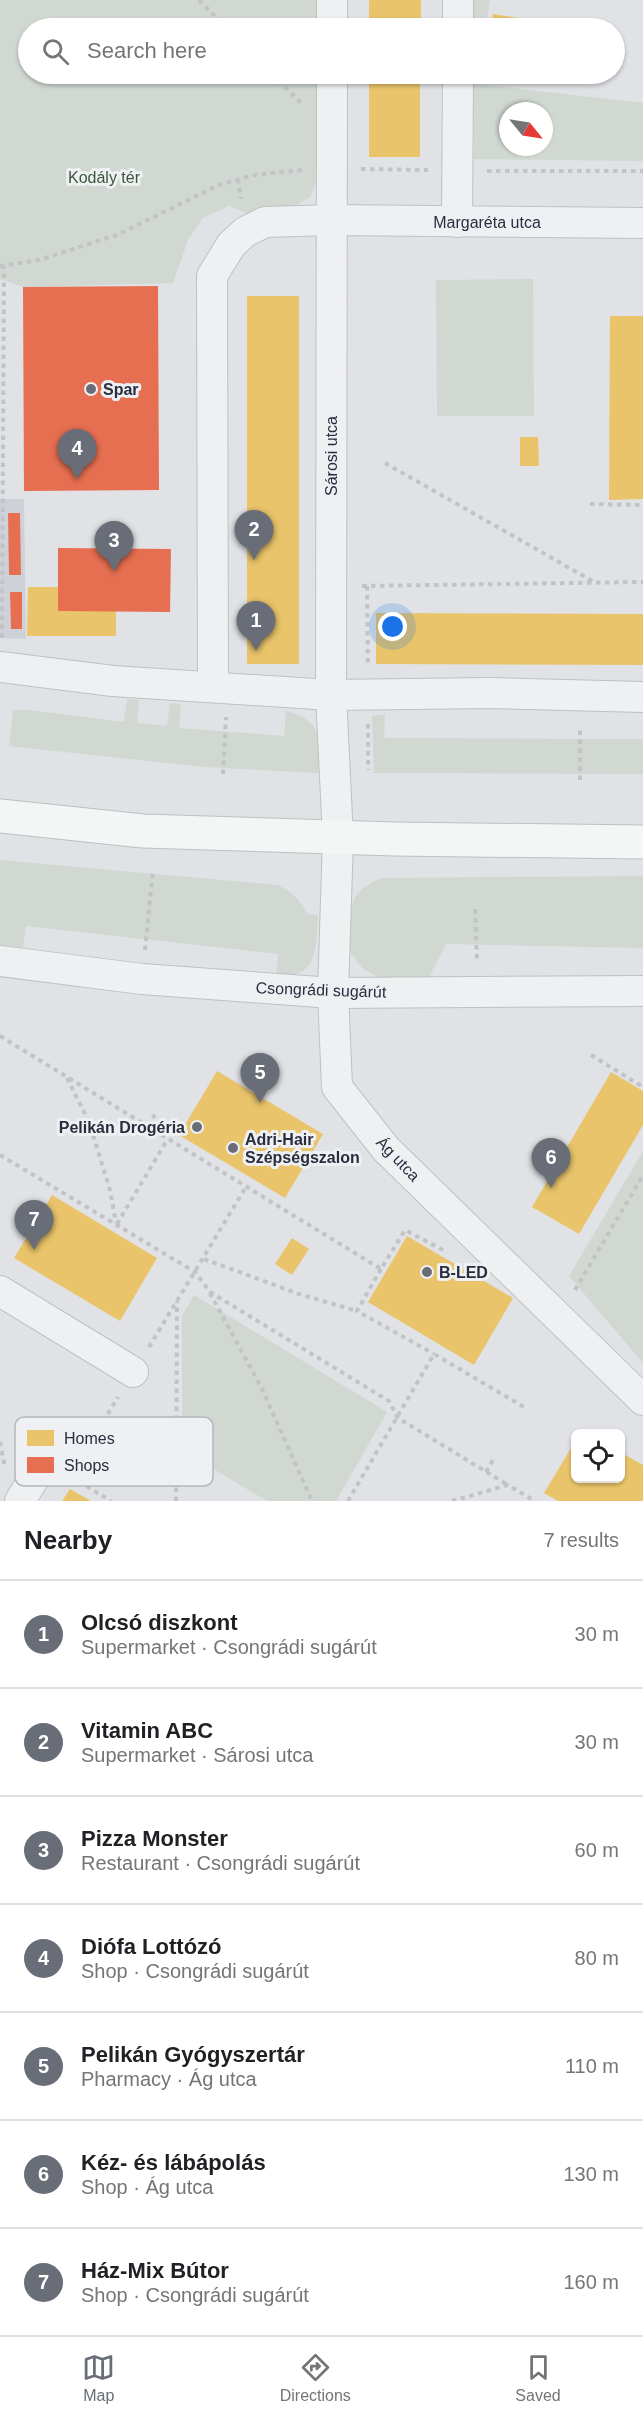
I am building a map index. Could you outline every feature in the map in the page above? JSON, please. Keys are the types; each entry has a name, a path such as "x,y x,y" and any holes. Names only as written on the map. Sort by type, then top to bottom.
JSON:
{"main road":[{"path":"0,816 143,831 338,838 643,842"}],"street":[{"path":"332,0 332,18"},
{"path":"458,0 458,18"},
{"name":"Sárosi utca","path":"332,84 331,695 338,838"},
{"path":"457,222 458,84"},
{"name":"Margaréta utca","path":"220,688 212,276 231,245 245,232 265,222 332,220 643,223"},
{"path":"1,653 113,681 331,695 489,693 643,698"},
{"name":"Ág utca","path":"338,838 333,993 337,1087 386,1149 643,1400"},
{"name":"Csongrádi sugárút","path":"0,961 142,980 333,993 643,991"},
{"path":"0,1292 133,1372"},
{"path":"20,1501 29,1486"}],"path":[{"path":"199,0 217,18"},
{"path":"1,653 2,266 39,260 117,235 219,185 254,175 292,170 332,169 643,171"},
{"path":"385,463 595,583"},
{"path":"590,504 643,505"},
{"path":"331,586 643,582"},
{"path":"220,688 223,774"},
{"path":"580,780 581,696"},
{"path":"142,980 153,870"},
{"path":"475,909 478,992"},
{"path":"0,1036 381,1269"},
{"path":"591,1056 643,1087"},
{"path":"66,1076 89,1122 110,1190 117,1224"},
{"path":"148,1126 157,1111"},
{"path":"117,1224 167,1140"},
{"path":"0,1155 195,1272 210,1292 262,1389 312,1501"},
{"path":"559,1318 643,1175"},
{"path":"106,1417 246,1187"},
{"path":"357,1311 405,1230 451,1254 478,1239"},
{"path":"204,1259 299,1294 357,1311 525,1407"},
{"path":"210,1292 389,1401 398,1418 534,1501"},
{"path":"176,1417 177,1300"},
{"path":"348,1501 434,1354"},
{"path":"486,1472 493,1460"},
{"path":"452,1501 508,1485"},
{"path":"87,1486 111,1501"},
{"path":"176,1486 176,1501"}],"shaded area":[{"path":"0,499 24,499 26,639 0,638"}],"green space":[{"name":"Kodály tér","path":"0,0 320,0 320,18 18,18 18,84 320,84 319,175 310,197 281,214 259,218 229,206 203,218 188,240 173,283 23,287 0,279"},
{"path":"472,0 490,0 487,18 472,18"},
{"path":"473,84 643,103 643,161 474,159"},
{"path":"533,279 534,416 437,416 436,280"},
{"path":"127,699 139,700 137,723 167,726 170,703 181,704 179,728 284,736 286,711 298,715 307,720 317,733 318,773 204,767 9,746 13,710 30,710 124,722"},
{"path":"385,714 384,738 643,739 643,774 374,773 372,716"},
{"path":"0,860 278,885 296,897 307,914 318,915 315,949 307,967 300,972 276,975 278,954 26,926 23,948 0,946"},
{"path":"643,876 643,948 446,944 429,977 380,978 363,969 349,951 349,917 354,899 362,889 380,878"},
{"path":"643,1151 643,1363 569,1276"},
{"path":"194,1295 387,1412 336,1501 267,1501 213,1469 213,1417 182,1417 182,1316"}],"building: Homes":[{"path":"369,0 421,0 421,18 369,18"},
{"path":"493,14 519,18 492,18"},
{"path":"369,84 420,84 420,157 369,157"},
{"path":"247,296 299,296 299,664 247,664"},
{"path":"610,316 643,316 643,499 609,500"},
{"path":"520,437 538,437 539,466 520,466"},
{"path":"28,587 58,587 58,611 116,611 116,636 27,636"},
{"path":"376,613 643,614 643,665 376,664"},
{"path":"217,1071 323,1134 285,1198 179,1135"},
{"path":"611,1072 643,1091 643,1125 579,1234 532,1207"},
{"path":"52,1195 157,1258 120,1321 14,1258"},
{"path":"407,1236 513,1298 474,1365 368,1302"},
{"path":"292,1238 309,1249 292,1275 275,1264"},
{"path":"571,1448 571,1483 625,1483 625,1455 643,1465 643,1501 558,1501 544,1493"},
{"path":"70,1489 91,1501 62,1501"}],"building: Shops":[{"name":"Spar","path":"158,286 159,490 24,491 23,287"},
{"path":"8,513 20,513 21,575 9,575"},
{"path":"58,548 171,549 170,612 58,611"},
{"path":"10,592 22,592 22,629 11,629"}],"place":[{"name":"Spar","path":"91,389"},
{"name":"Diófa Lottózó","path":"77,479"},
{"name":"Vitamin ABC","path":"254,560"},
{"name":"Pizza Monster","path":"114,571"},
{"name":"Olcsó diszkont","path":"256,651"},
{"name":"Pelikán Gyógyszertár","path":"260,1103"},
{"name":"Pelikán Drogéria","path":"197,1127"},
{"name":"Adri-Hair Szépségszalon","path":"233,1148"},
{"name":"Kéz- és lábápolás","path":"551,1188"},
{"name":"Ház-Mix Bútor","path":"34,1250"},
{"name":"B-LED","path":"427,1272"}]}
